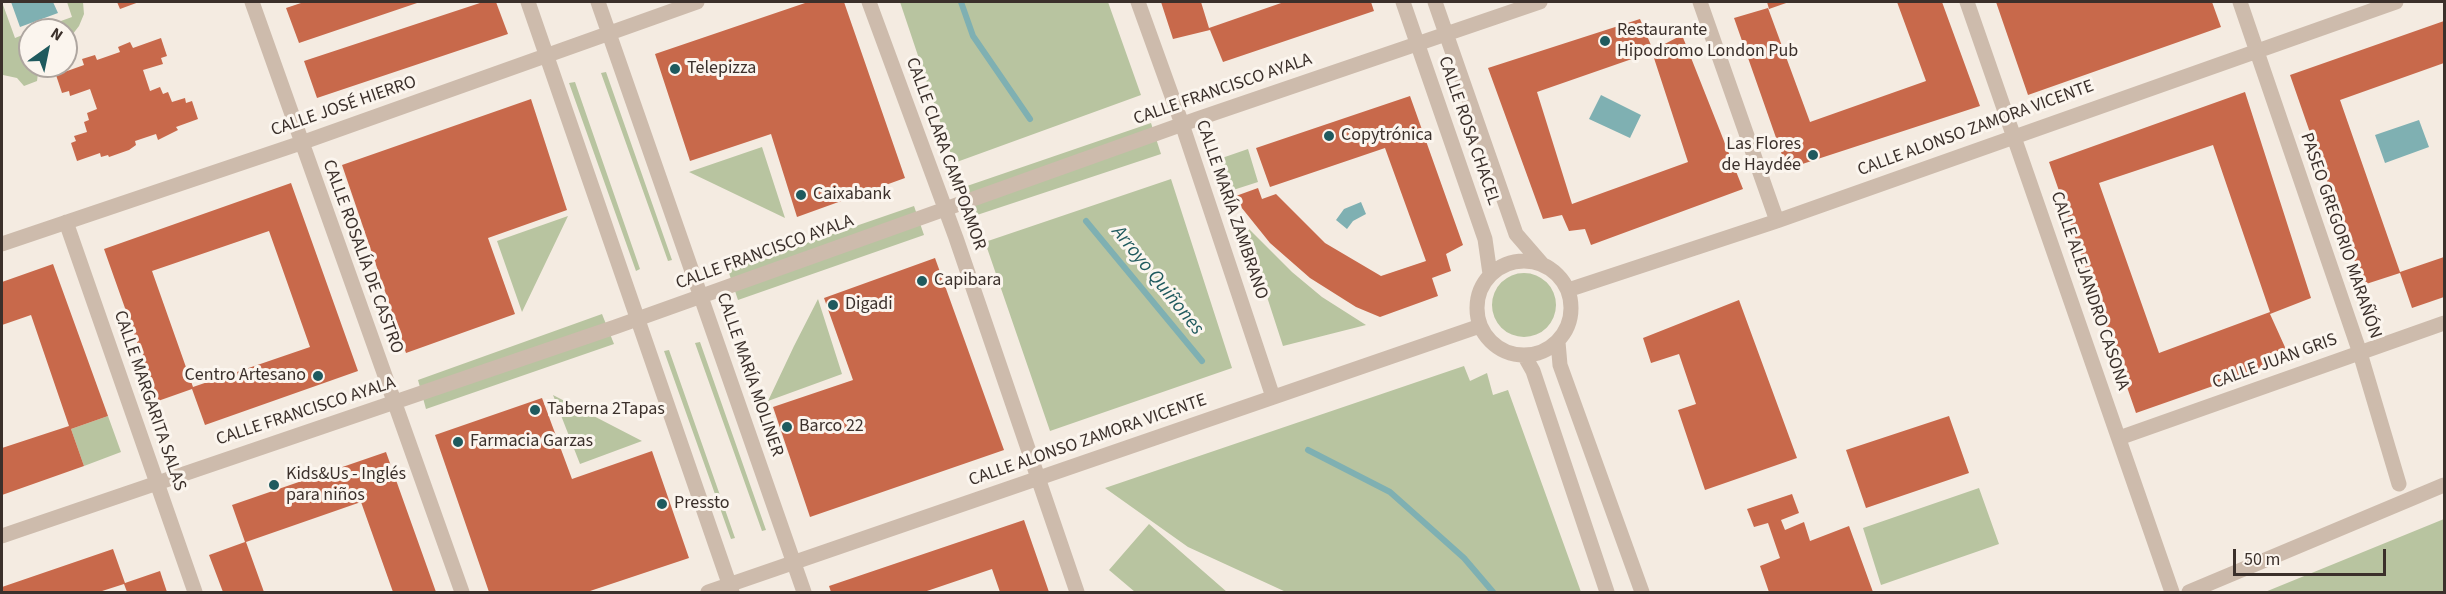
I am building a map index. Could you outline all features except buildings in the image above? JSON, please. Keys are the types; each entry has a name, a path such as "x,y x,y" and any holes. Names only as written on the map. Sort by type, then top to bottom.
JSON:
{"street":[{"name":"CALLE ROSALÍA DE CASTRO","path":"252,2 462,592"},
{"path":"528,2 731,589"},
{"name":"CALLE MARÍA MOLINER","path":"598,2 804,592"},
{"name":"CALLE JOSÉ HIERRO","path":"2,244 301,143 547,56 609,31 697,2"},
{"name":"CALLE CLARA CAMPOAMOR","path":"869,2 945,209 1077,592"},
{"name":"CALLE MARÍA ZAMBRANO","path":"1138,2 1182,124 1273,397"},
{"name":"CALLE ROSA CHACEL","path":"1403,2 1485,239 1490,274"},
{"name":"CALLE ROSA CHACEL","path":"1435,2 1516,234 1542,264"},
{"name":"CALLE FRANCISCO AYALA","path":"2,536 638,319 1182,124 1540,2"},
{"path":"1700,2 1777,221"},
{"name":"CALLE ALEJANDRO CASONA","path":"1967,2 2172,592"},
{"name":"PASEO GREGORIO MARAÑÓN","path":"2240,2 2360,353 2399,484"},
{"name":"CALLE ALONSO ZAMORA VICENTE","path":"1568,290 1777,221 2256,49 2396,2"},
{"name":"CALLE MARGARITA SALAS","path":"66,222 195,592"},
{"path":"1524,260 1542,264 1558,274 1568,290 1572,308 1568,326 1558,342 1542,352 1524,356 1506,352 1491,342 1480,326 1477,308 1480,290 1490,274 1506,264 1524,260"},
{"name":"CALLE JUAN GRIS","path":"2119,438 2445,323"},
{"name":"CALLE ALONSO ZAMORA VICENTE","path":"708,592 731,589 794,563 1480,326"},
{"path":"1558,342 1560,365 1642,592"},
{"path":"1524,356 1533,371 1607,592"},
{"path":"2189,592 2445,485"}],"green space":[{"path":"2,2 15,38 18,37 18,78 37,78 37,81 24,86 17,78 3,75"},
{"path":"67,2 83,2 84,14 78,27 78,18 69,18 72,17"},
{"path":"900,2 1108,2 1141,95 954,163"},
{"path":"606,72 672,260 668,261 601,73"},
{"path":"575,82 640,269 636,271 569,83"},
{"path":"1151,123 1161,154 977,215 967,186"},
{"path":"762,147 785,218 689,172"},
{"path":"1248,149 1258,182 1230,191 1219,159"},
{"path":"1171,179 1232,368 1050,431 985,242"},
{"path":"914,206 924,235 738,300 728,270"},
{"path":"568,216 522,312 497,241"},
{"path":"1243,223 1292,272 1322,297 1366,325 1283,346"},
{"path":"1524,273 1542,279 1550,287 1556,305 1550,323 1542,331 1524,337 1506,331 1498,323 1492,305 1498,287 1506,279"},
{"path":"818,299 842,374 768,401 794,346"},
{"path":"602,314 614,344 426,409 418,380"},
{"path":"700,342 766,530 762,531 695,343"},
{"path":"669,350 735,538 731,539 664,351"},
{"path":"1464,366 1470,381 1487,373 1493,395 1508,390 1581,592 1286,592 1188,547 1105,488"},
{"path":"553,395 642,441 580,464"},
{"path":"108,416 121,452 84,466 71,429"},
{"path":"1979,488 1999,544 1881,585 1863,528"},
{"path":"2444,519 2444,592 2265,592"},
{"path":"1149,524 1227,592 1135,592 1109,570"}],"water":[{"path":"11,2 53,2 58,13 44,18 18,18 18,21"},
{"path":"1601,95 1641,115 1630,138 1589,119"},
{"path":"2419,120 2429,147 2385,163 2375,135"},
{"path":"1361,202 1366,214 1353,221 1347,229 1336,220 1344,209"}],"waterway":[{"name":"Arroyo Quiñones","path":"961,2 973,36 1030,119"},
{"name":"Arroyo Quiñones","path":"1086,221 1202,361"},
{"name":"Arroyo Quiñones","path":"1308,450 1390,492 1464,558 1493,592"}],"place":[{"name":"Restaurante Hipodromo London Pub","path":"1605,41"},
{"name":"Telepizza","path":"675,69"},
{"name":"Copytrónica","path":"1329,136"},
{"name":"Las Flores de Haydée","path":"1813,155"},
{"name":"Caixabank","path":"801,195"},
{"name":"Capibara","path":"922,281"},
{"name":"Digadi","path":"833,305"},
{"name":"Centro Artesano","path":"318,376"},
{"name":"Taberna 2Tapas","path":"535,410"},
{"name":"Barco 22","path":"787,427"},
{"name":"Farmacia Garzas","path":"458,442"},
{"name":"Kids&Us - Inglés para niños","path":"274,485"},
{"name":"Pressto","path":"662,504"}]}
